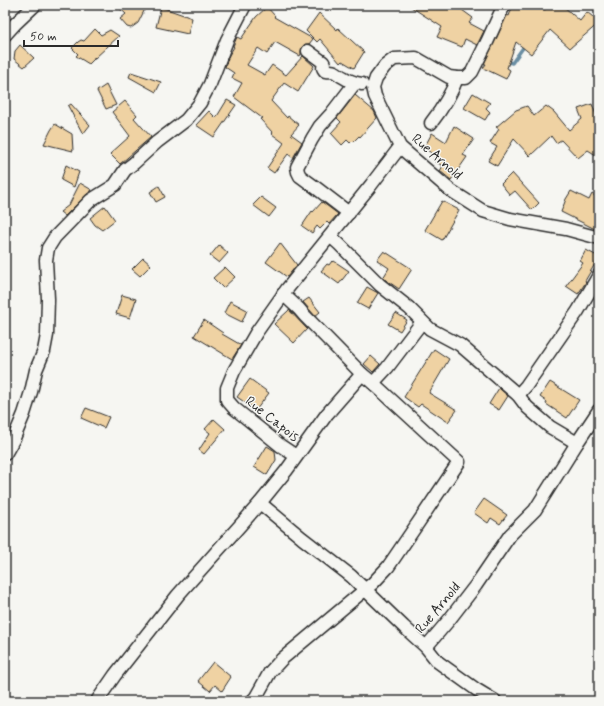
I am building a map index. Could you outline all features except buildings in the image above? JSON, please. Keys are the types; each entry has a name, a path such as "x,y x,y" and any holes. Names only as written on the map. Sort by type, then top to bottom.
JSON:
{"street":[{"path":"5,35 35,5"},
{"path":"5,454 14,438 24,414 36,370 44,351 47,335 48,298 46,260 48,248 55,237 91,200 115,185 125,170 157,142 186,120 200,103 210,84 227,40 245,5"},
{"path":"431,122 441,110 462,78 472,72 504,5"},
{"path":"308,51 323,62 323,68 325,71 335,72 355,83 373,87 376,78 385,66 394,59 416,58 449,77 462,78"},
{"path":"349,213 300,176 297,167 320,126 355,83"},
{"name":"Rue Arnold","path":"373,87 375,96 400,147 450,190 483,211 510,220 598,235"},
{"name":"Rue Capois","path":"97,701 114,675 178,595 260,503 296,456 281,446 234,408 227,400 227,388 234,371 256,333 283,294 400,147"},
{"path":"330,236 430,329 460,345 518,395 527,407 550,427 577,443"},
{"path":"518,395 526,386 578,312 599,275"},
{"path":"252,701 256,697 270,672 282,659 373,583 388,567 459,462 362,374 283,294"},
{"path":"373,383 387,368 422,322"},
{"path":"296,456 327,414 362,374"},
{"name":"Rue Arnold","path":"260,503 351,576 426,647 476,585 510,535 535,510 599,410"},
{"path":"426,647 438,662 495,701"}],"waterway":[{"path":"505,61 512,63 525,45"}]}
